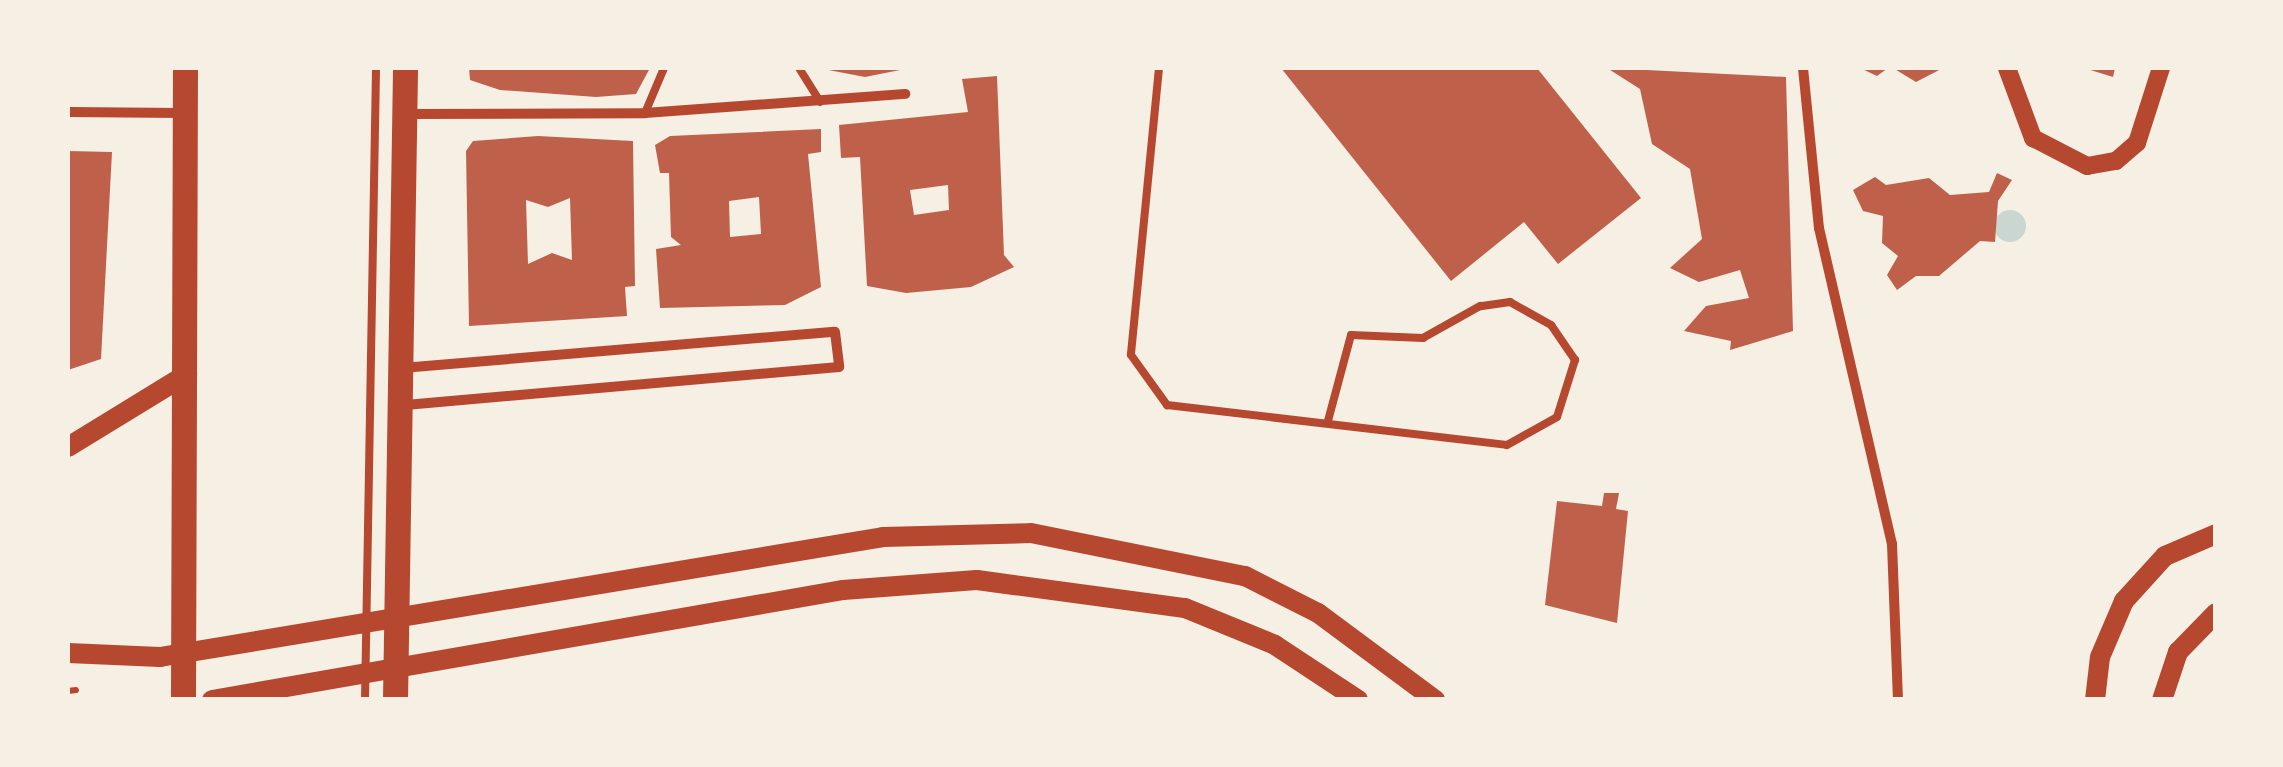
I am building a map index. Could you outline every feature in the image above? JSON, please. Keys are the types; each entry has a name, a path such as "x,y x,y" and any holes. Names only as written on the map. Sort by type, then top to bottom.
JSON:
{"main road":[{"path":"183,700 185,68"},
{"path":"395,700 406,68"},
{"path":"68,447 187,374"},
{"path":"68,653 184,653 884,538 1020,533 1132,548 1270,587 1409,678 1435,700"},
{"path":"2096,700 2103,648 2124,601 2165,556 2216,534"},
{"path":"212,700 896,584 1035,582 1129,596 1241,628 1354,697"},
{"path":"2162,700 2178,652 2216,613"}],"street":[{"path":"1803,68 1819,228 1892,544 1898,700"},
{"path":"2007,68 2033,138 2087,166 2116,161 2137,143 2161,68"},
{"path":"405,114 645,113 905,94"},
{"path":"68,112 184,114"},
{"path":"402,368 835,332 839,367 403,406"}],"lane":[{"path":"365,700 376,68"},
{"path":"645,113 664,68"},
{"path":"799,68 820,102"},
{"path":"1159,68 1131,355 1167,405 1519,442 1565,406 1574,360 1541,316 1510,302 1480,306 1423,338 1351,335 1328,420"}],"shaded area":[{"path":"2010,210 2021,215 2026,226 2021,237 2010,242 1999,237 1994,226 1999,215"}],"building":[{"path":"469,68 650,68 636,94 596,97 500,90 470,80"},
{"path":"818,68 910,68 865,77"},
{"path":"1281,68 1537,68 1641,198 1558,264 1524,222 1451,281"},
{"path":"1607,68 1786,77 1793,331 1730,350 1731,341 1684,331 1706,306 1749,298 1740,270 1699,282 1670,268 1702,239 1690,169 1652,144 1640,89"},
{"path":"1860,68 1888,68 1877,76"},
{"path":"1893,68 1943,68 1916,82"},
{"path":"2084,68 2115,68 2113,77"},
{"path":"997,76 1004,255 1014,267 971,287 906,293 867,286 860,157 841,158 839,125 968,112 962,79","holes":["948,185 949,210 914,215 910,190"]},
{"path":"821,129 821,152 808,154 821,287 785,305 660,308 656,249 681,245 671,237 669,173 660,173 655,145 670,136","holes":["759,197 761,234 730,237 729,201"]},
{"path":"538,136 633,141 635,286 625,287 627,316 469,326 466,151 473,141","holes":["570,198 572,260 552,253 528,264 526,200 548,207"]},
{"path":"68,151 112,152 101,359 68,370"},
{"path":"1997,173 2012,180 1998,201 1995,242 1980,241 1939,276 1916,276 1897,290 1887,275 1898,256 1882,243 1883,216 1863,211 1853,190 1875,177 1886,185 1929,178 1950,195 1989,192"},
{"path":"1604,493 1619,493 1616,509 1628,511 1617,623 1545,605 1557,501 1602,506"}]}
